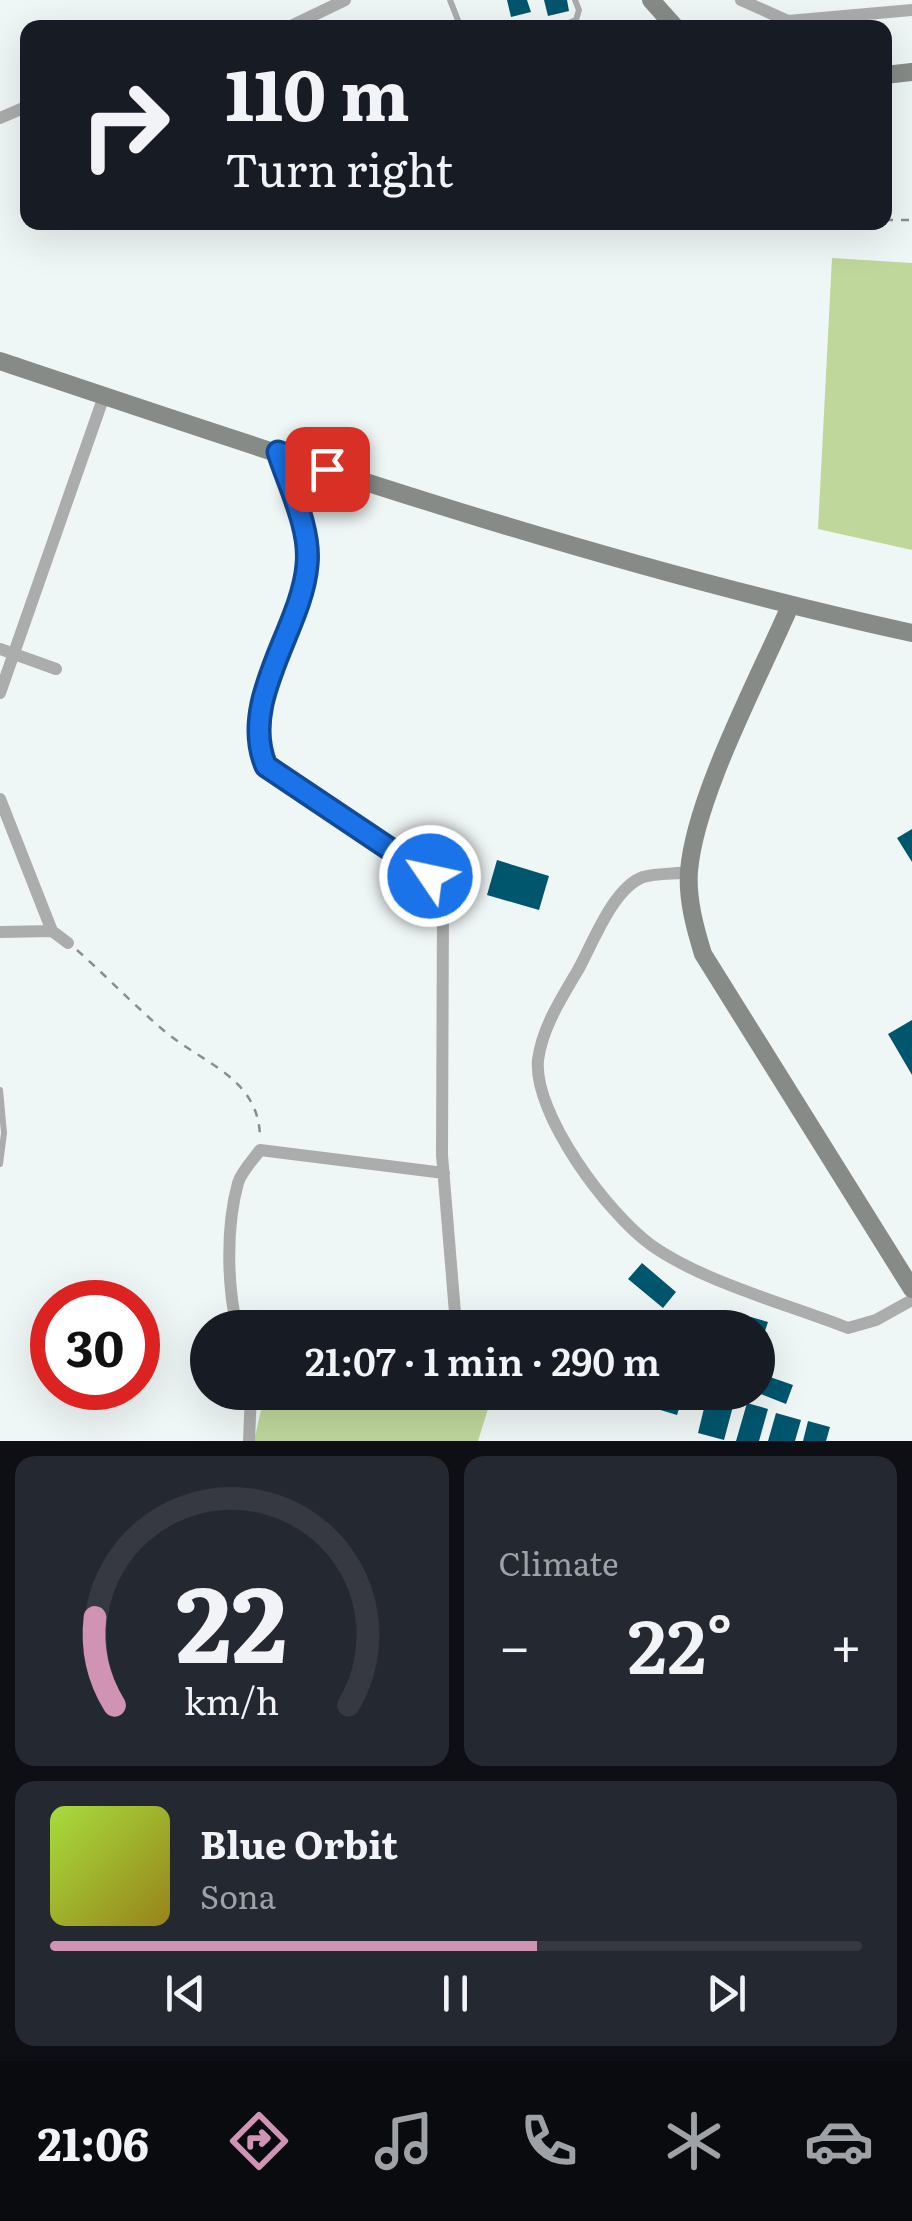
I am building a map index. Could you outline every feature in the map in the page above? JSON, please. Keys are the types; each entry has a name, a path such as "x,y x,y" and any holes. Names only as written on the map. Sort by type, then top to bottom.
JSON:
{"street":[{"path":"304,20 345,0"},
{"path":"651,0 669,20"},
{"path":"741,0 786,20"},
{"path":"799,20 912,10"},
{"path":"0,361 494,524 790,606 912,633"},
{"path":"0,694 7,651 104,396"},
{"path":"278,452 301,525 308,565 258,718 258,748 266,766 430,876 444,904 444,1173 455,1310"},
{"path":"790,606 703,809 689,872 693,920 703,954 912,1289"},
{"path":"7,651 56,669"},
{"path":"0,799 52,931 68,942"},
{"path":"689,872 645,877 622,894 544,1033 538,1061 546,1107 602,1193 628,1224 681,1262 848,1328 876,1320 912,1300"},
{"path":"0,932 52,931"},
{"path":"234,1310 231,1291 238,1180 260,1150 444,1173"},
{"path":"249,1441 250,1410"}],"lane":[{"path":"0,1090 4,1133 0,1164"}],"path":[{"path":"68,942 164,1031 227,1072 256,1104 260,1150"}],"green space":[{"path":"832,258 912,263 912,550 818,529"},
{"path":"261,1410 488,1410 478,1441 254,1441"}],"building":[{"path":"507,0 527,0 531,12 511,17"},
{"path":"544,0 567,0 569,11 548,16"},
{"path":"912,829 912,862 897,838"},
{"path":"497,860 549,876 539,910 487,895"},
{"path":"912,1020 912,1075 888,1034"},
{"path":"642,1263 676,1292 663,1308 628,1279"},
{"path":"775,1379 793,1385 786,1404 775,1400"},
{"path":"704,1410 732,1410 724,1440 698,1433"},
{"path":"745,1410 768,1410 759,1441 736,1441"},
{"path":"776,1413 801,1420 795,1441 768,1441"},
{"path":"808,1421 830,1427 826,1441 803,1441"}],"route":[{"path":"327,469 278,452 301,525 308,565 258,718 258,748 266,766 430,876"}]}
